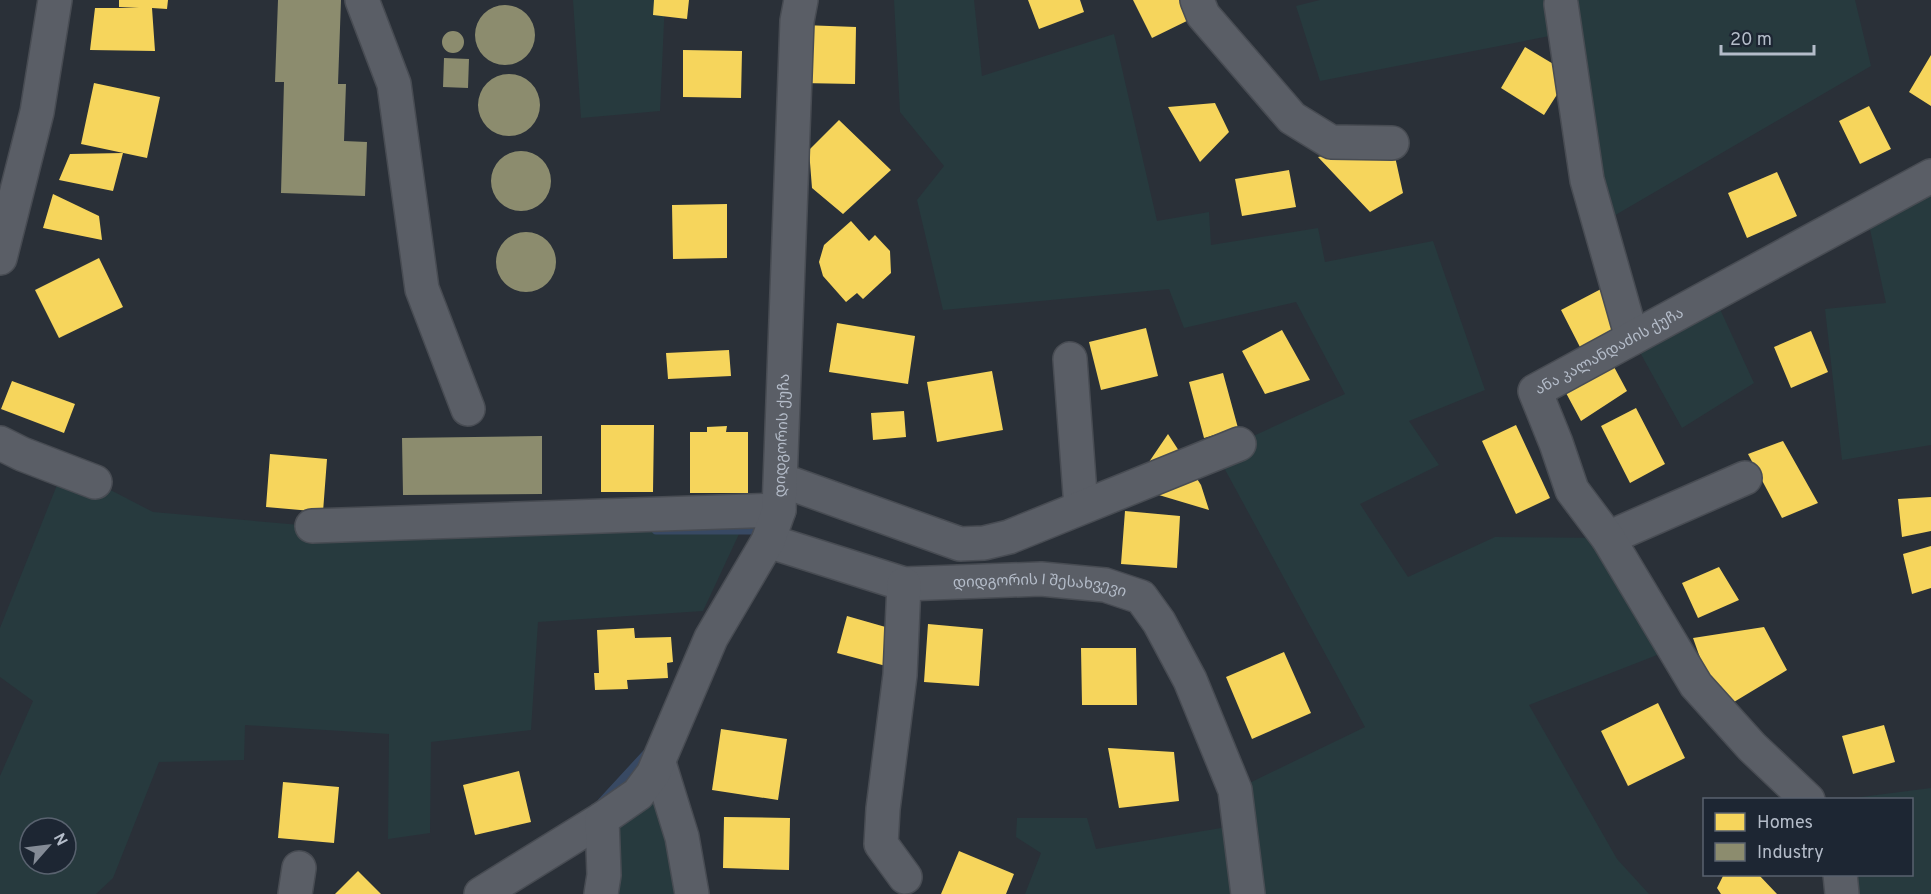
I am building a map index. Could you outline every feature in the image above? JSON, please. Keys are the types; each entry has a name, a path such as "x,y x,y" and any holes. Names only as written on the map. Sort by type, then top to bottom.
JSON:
{"street":[{"path":"0,258 37,112 55,0"},
{"path":"362,0 394,84 422,289 468,408"},
{"name":"დიდგორის ქუჩა","path":"481,894 638,794 659,763 711,638 768,541 780,495 797,21 801,0"},
{"path":"1197,0 1203,15 1292,118 1331,142 1392,144"},
{"path":"1561,4 1587,180 1632,338"},
{"name":"ანა კალანდაძის ქუჩა","path":"1806,798 1752,747 1696,685 1608,538 1572,490 1556,443 1534,391 1931,176"},
{"path":"1070,359 1082,507"},
{"path":"0,443 22,454 95,482"},
{"path":"312,526 445,522 780,495 960,544 984,543 1009,537 1239,444"},
{"path":"1608,538 1745,478"},
{"name":"დიდგორის I შესახვევი","path":"768,541 904,584 1041,579 1105,585 1142,597 1159,622 1190,680 1235,790 1248,894"},
{"path":"904,584 900,675 883,809 881,844 905,877"},
{"path":"659,763 682,837 692,894"},
{"path":"601,894 604,875 602,819"},
{"path":"1840,876 1842,894"}],"green space":[{"path":"573,0 665,0 660,111 581,118"},
{"path":"894,0 974,0 982,76 1114,34 1157,221 1209,212 1211,245 1318,228 1325,262 1433,241 1485,390 1409,421 1439,465 1360,504 1408,577 1495,537 1608,538 1675,648 1529,705 1617,859 1649,894 1025,894 1041,853 1016,837 1017,818 1087,818 1096,849 1239,825 1235,790 1365,727 1216,453 1345,394 1296,302 1184,328 1169,289 943,310 917,200 944,166 900,112"},
{"path":"1320,0 1855,0 1871,66 1600,224 1565,33 1320,81 1296,6"},
{"path":"1931,176 1931,445 1842,460 1825,309 1886,303 1866,211"},
{"path":"1713,294 1754,383 1682,428 1632,338"},
{"path":"63,470 95,482 153,512 312,526 570,518 739,534 703,611 538,622 531,730 431,742 430,833 388,839 389,734 245,725 244,760 159,762 113,878 96,894 0,894 0,776 33,701 0,677 0,628"},
{"path":"1931,788 1931,894 1842,894 1840,876 1913,876 1913,798 1854,798"},
{"path":"644,801 671,808 692,894 601,894 608,826"}],"building: Homes":[{"path":"119,0 168,0 167,9 152,8 155,51 90,50 95,8 139,8 119,7"},
{"path":"654,0 689,0 687,19 653,15"},
{"path":"1028,0 1080,0 1084,12 1039,29"},
{"path":"1133,0 1186,0 1195,17 1152,38"},
{"path":"803,25 856,27 855,84 801,83"},
{"path":"1525,47 1570,74 1544,115 1501,88"},
{"path":"683,50 742,51 741,98 683,97"},
{"path":"1931,55 1931,106 1909,92"},
{"path":"94,83 160,97 147,158 81,144"},
{"path":"1215,103 1229,132 1200,162 1168,107"},
{"path":"1869,106 1891,149 1860,164 1839,121"},
{"path":"839,120 891,170 843,214 812,188 809,150"},
{"path":"1392,143 1403,193 1370,212 1318,157"},
{"path":"123,153 113,191 59,180 70,154"},
{"path":"1289,170 1296,207 1242,216 1235,179"},
{"path":"1777,172 1797,216 1747,238 1728,193"},
{"path":"53,194 99,216 102,240 43,228"},
{"path":"727,204 727,258 673,259 672,205"},
{"path":"851,221 869,241 875,235 890,251 891,273 863,299 857,293 846,302 823,276 819,262 824,245"},
{"path":"99,258 123,307 59,338 35,290"},
{"path":"1601,289 1621,327 1581,349 1561,310"},
{"path":"837,323 915,336 908,384 829,372"},
{"path":"1146,328 1158,376 1101,390 1089,342"},
{"path":"1282,330 1310,380 1265,394 1242,351"},
{"path":"1811,331 1828,372 1791,388 1774,347"},
{"path":"729,350 731,376 668,379 666,353"},
{"path":"1606,352 1627,391 1581,421 1558,378"},
{"path":"992,371 1003,430 937,442 927,382"},
{"path":"1223,373 1238,428 1204,438 1189,382"},
{"path":"12,381 75,404 64,433 1,409"},
{"path":"1636,408 1665,464 1630,483 1601,426"},
{"path":"904,411 906,437 873,440 871,413"},
{"path":"601,425 654,425 653,492 601,492"},
{"path":"1516,425 1550,498 1516,514 1482,441"},
{"path":"727,426 726,432 748,432 748,493 690,493 690,432 707,432 707,427"},
{"path":"1168,434 1201,485 1209,510 1132,487"},
{"path":"1783,441 1818,503 1782,518 1748,454"},
{"path":"270,454 327,459 323,512 266,507"},
{"path":"1931,497 1931,531 1902,537 1898,499"},
{"path":"1125,511 1180,516 1177,568 1121,564"},
{"path":"1931,546 1931,588 1912,594 1903,554"},
{"path":"1719,567 1739,600 1698,618 1682,583"},
{"path":"847,616 896,630 886,666 837,653"},
{"path":"928,624 983,629 979,686 924,682"},
{"path":"1764,627 1787,670 1719,711 1693,638"},
{"path":"634,628 635,638 671,637 673,662 667,663 668,678 627,680 628,689 595,690 594,673 599,673 597,630"},
{"path":"1081,648 1136,648 1137,705 1082,705"},
{"path":"1284,652 1311,713 1252,739 1226,677"},
{"path":"1658,703 1685,758 1628,786 1601,731"},
{"path":"1884,725 1895,762 1853,774 1842,736"},
{"path":"721,729 787,739 778,800 712,790"},
{"path":"1108,748 1174,752 1179,801 1119,808"},
{"path":"519,771 531,822 475,835 463,785"},
{"path":"283,782 339,787 334,843 278,838"},
{"path":"724,817 790,818 789,870 723,868"},
{"path":"959,851 1014,874 1006,894 941,894"},
{"path":"358,871 381,894 335,894"},
{"path":"1723,876 1760,876 1777,894 1721,894 1717,888"}],"building: Industry":[{"path":"278,0 341,0 338,84 346,84 344,141 367,142 365,196 281,193 284,82 275,82"},
{"path":"505,5 522,10 530,18 535,35 530,52 522,60 505,65 488,60 480,52 475,35 480,18 488,10"},
{"path":"453,31 463,38 464,42 457,52 453,53 443,46 442,42 449,32"},
{"path":"444,58 469,59 468,88 443,87"},
{"path":"509,74 521,76 531,83 538,93 540,105 538,117 531,127 521,134 509,136 497,134 487,127 480,117 478,105 480,93 487,83 497,76"},
{"path":"515,151 527,151 538,156 546,164 551,181 549,193 538,206 527,211 515,211 504,206 496,198 491,187 491,175 496,164 504,156"},
{"path":"520,232 532,232 543,237 551,245 556,262 554,274 543,287 532,292 520,292 509,287 501,279 496,268 496,256 501,245 509,237"},
{"path":"542,436 542,494 403,495 402,438"}],"waterway":[{"path":"656,530 753,530"},
{"path":"602,802 649,751"}]}
